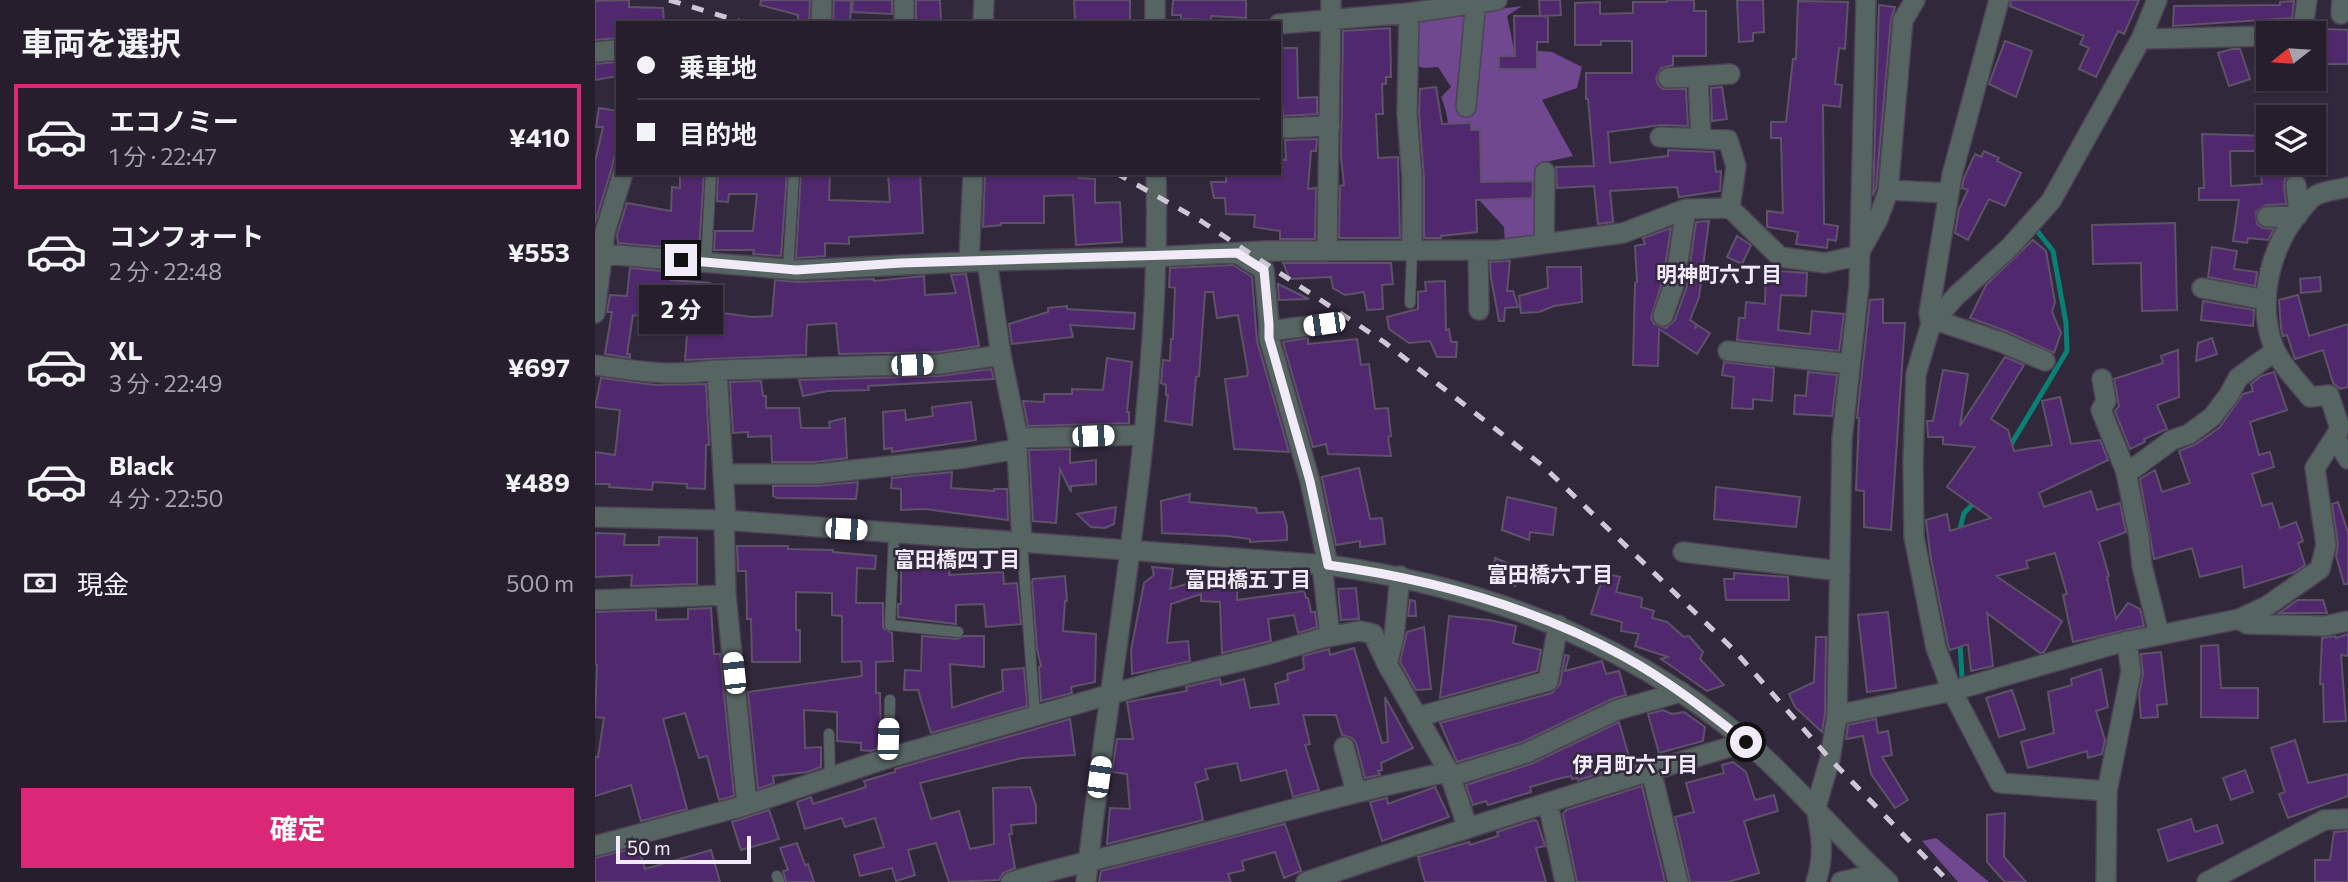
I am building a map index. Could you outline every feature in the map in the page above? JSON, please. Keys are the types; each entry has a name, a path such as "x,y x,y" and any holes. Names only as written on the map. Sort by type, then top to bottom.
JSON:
{"street":[{"path":"821,21 823,0"},
{"path":"904,0 904,21"},
{"path":"983,21 984,0"},
{"path":"1155,21 1156,0"},
{"path":"1327,251 1331,0"},
{"path":"1281,24 1409,13 1497,0"},
{"path":"1816,882 1822,863 1822,843 1815,807 1830,759 1837,715 1842,439 1859,286 1866,0"},
{"path":"604,254 789,269 1237,253 1478,250 1623,233 1686,209 1730,208 1780,257 1825,263 1860,254 1878,219 1888,190 1903,20 1915,0"},
{"path":"1999,0 1952,175 1929,313 1933,322 2001,342 2045,361"},
{"path":"2107,790 2000,783 1952,691 1936,648 1914,537 1916,374 1933,322 1957,295 2009,248 2051,201 2141,39 2157,0"},
{"path":"2304,21 2307,0"},
{"path":"1466,107 1476,2"},
{"path":"1409,13 1407,114 1412,177 1412,252"},
{"path":"2141,39 2256,36"},
{"path":"595,52 616,50"},
{"path":"1668,78 1730,74"},
{"path":"1698,78 1701,139"},
{"path":"1281,128 1331,126"},
{"path":"1660,137 1728,140 1736,166 1730,208"},
{"path":"1544,244 1545,172"},
{"path":"595,313 605,232 623,175"},
{"path":"973,175 978,261 1001,355 1017,444 1022,544"},
{"path":"1086,882 1150,386 1156,257 1156,175"},
{"path":"2296,185 2298,214"},
{"path":"2348,187 2313,196 2298,214 2283,237 2272,264 2266,300 2266,321 2275,351 2310,397 2329,396 2341,427 2348,459"},
{"path":"1888,190 1949,193"},
{"path":"1663,316 1675,282 1686,209"},
{"path":"2267,217 2298,214"},
{"path":"1478,250 1479,310"},
{"path":"1237,253 1264,270 1269,338 1310,481 1325,565 1330,636"},
{"path":"2202,288 2266,300"},
{"path":"1269,331 1324,324"},
{"path":"1728,351 1850,364"},
{"path":"2126,474 2172,440 2189,434 2212,417 2238,378 2275,351"},
{"path":"595,365 653,374 685,375 717,370 940,364 1001,355"},
{"path":"717,370 726,595 747,804"},
{"path":"2102,379 2106,401 2101,410 2126,474 2142,566 2159,635"},
{"path":"1837,715 1952,691 2127,642 2239,619 2267,606 2321,569 2326,545 2315,468 2341,427"},
{"path":"723,474 816,474 965,458 1017,444 1144,435"},
{"path":"595,517 725,520 1325,565 1400,576 1466,592 1558,625 1623,656 1681,692 1746,742 1815,807 1883,878"},
{"path":"1683,552 1840,571"},
{"path":"1387,664 1394,637 1400,576"},
{"path":"595,600 726,595"},
{"path":"2239,619 2247,624 2325,626 2348,621"},
{"path":"1417,717 1548,681 1558,625"},
{"path":"595,846 747,804 888,758 1035,716 1330,636 1360,631 1373,634 1387,664 1450,774 1467,827"},
{"path":"2106,882 2107,790 2131,673 2127,642"},
{"path":"1011,882 1356,792 1450,774 1515,757 1617,710 1681,692"},
{"path":"1306,882 1467,827 1746,742"},
{"path":"1344,747 1356,792"},
{"path":"1651,770 1678,882"},
{"path":"1548,804 1565,882"},
{"path":"2207,882 2324,820 2348,819"},
{"path":"1841,882 1883,878"}],"lane":[{"path":"706,262 711,175"},
{"path":"789,269 794,175"},
{"path":"1410,303 1412,252"},
{"path":"894,533 890,625 958,632"},
{"path":"1022,544 1035,716"},
{"path":"888,758 890,701"},
{"path":"829,734 830,778"}],"shaded area":[{"path":"1522,6 1507,16 1514,49 1552,52 1582,67 1577,88 1542,100 1573,156 1541,163 1539,237 1505,245 1504,227 1480,201 1445,182 1449,129 1441,97 1451,87 1438,67 1417,66 1417,20"},
{"path":"1936,838 1989,882 1958,882 1922,841"}],"building":[{"path":"629,0 629,7 663,8 664,21 616,21 616,38 595,40 595,1"},
{"path":"761,0 810,0 809,21 798,21 798,15 760,5"},
{"path":"834,0 851,1 850,21 833,21"},
{"path":"853,0 892,0 892,14 852,12"},
{"path":"916,0 940,0 941,21 916,21"},
{"path":"1074,0 1130,0 1130,21 1075,21"},
{"path":"1173,0 1246,0 1246,18 1211,16 1211,20 1181,19 1181,15 1172,15"},
{"path":"1539,0 1560,0 1561,15 1541,16 1548,17 1548,42 1537,42 1537,69 1499,69 1499,56 1515,56 1514,16 1540,16"},
{"path":"1694,0 1694,11 1706,11 1706,56 1673,56 1673,65 1661,68 1656,78 1663,89 1686,89 1688,126 1661,125 1608,132 1610,163 1668,156 1668,150 1714,152 1716,172 1721,171 1720,191 1679,197 1677,187 1610,191 1613,222 1598,224 1594,186 1557,188 1556,167 1594,166 1586,99 1586,73 1632,73 1632,41 1601,41 1601,45 1575,45 1575,3 1600,2 1600,14 1633,13 1633,2"},
{"path":"1737,0 1763,0 1764,32 1753,33 1753,41 1739,42"},
{"path":"2011,0 2139,0 2124,34 2118,31 2096,77 2079,69 2089,48 2080,44 2084,36 2010,6"},
{"path":"1798,1 1848,2 1845,49 1839,48 1835,84 1842,85 1840,107 1823,105 1824,224 1838,226 1836,241 1828,239 1827,248 1796,244 1798,232 1767,227 1767,211 1783,213 1781,138 1771,138 1771,122 1786,122 1793,59 1796,59"},
{"path":"2294,1 2292,18 2173,26 2174,6 2280,5 2280,2"},
{"path":"1879,5 1895,7 1891,19 1876,188 1873,196"},
{"path":"1390,28 1391,77 1386,77 1386,84 1382,84 1383,114 1376,114 1378,158 1398,157 1400,238 1339,238 1340,186 1344,185 1341,157 1343,31"},
{"path":"2326,29 2348,30 2348,64 2326,64"},
{"path":"2005,41 2032,51 2016,97 1989,84"},
{"path":"1281,48 1297,48 1298,98 1317,97 1317,114 1283,116"},
{"path":"2240,49 2250,79 2229,86 2218,53"},
{"path":"616,62 616,76 595,80 595,64"},
{"path":"1436,87 1442,124 1471,123 1471,130 1480,130 1481,182 1533,181 1532,198 1476,200 1477,232 1424,238 1420,89"},
{"path":"1722,87 1727,119 1712,121 1711,88"},
{"path":"599,108 616,111 616,150 595,223 595,162 603,127 596,127"},
{"path":"2202,134 2256,136 2256,151 2230,151 2231,186 2262,184 2261,175 2288,175 2284,186 2286,204 2266,205 2256,212 2257,224 2262,228 2274,229 2268,240 2248,238 2247,243 2233,241 2239,200 2199,200 2199,188 2204,188"},
{"path":"1317,139 1316,151 1311,151 1308,189 1316,188 1315,239 1280,239 1280,231 1254,227 1255,215 1226,214 1225,198 1214,198 1211,182 1226,182 1226,175 1281,175 1281,159 1286,160 1285,140"},
{"path":"1984,151 2021,173 2005,206 1989,199 1968,240 1955,233 1959,209 1968,190 1962,188 1975,154 1981,157"},
{"path":"680,175 704,175 699,250 618,243 617,235 627,203 671,211 672,187 680,188"},
{"path":"718,175 787,175 781,256 753,254 754,250 714,250 715,231 753,231 757,194 729,194 728,202 717,201"},
{"path":"801,175 830,175 829,200 890,202 888,175 920,175 923,233 849,237 849,244 825,243 825,256 796,258"},
{"path":"985,175 1078,175 1079,178 1095,179 1095,203 1120,202 1122,242 1076,245 1073,195 1044,196 1044,223 1001,223 983,227"},
{"path":"1709,221 1699,297 1690,320 1696,324 1695,329 1697,325 1710,333 1697,354 1659,329 1658,366 1633,365 1637,282 1635,246 1645,244 1643,238 1671,228 1663,279 1651,318 1654,324 1666,328 1675,320 1687,286 1696,222"},
{"path":"2175,223 2177,310 2142,311 2141,263 2093,264 2092,225"},
{"path":"1737,236 1751,245 1742,264 1727,257"},
{"path":"2033,240 2046,251 2055,302 2052,312 2061,333 2054,353 1970,318 1986,285"},
{"path":"2212,247 2237,251 2234,269 2257,272 2255,286 2208,277"},
{"path":"1510,261 1507,291 1513,291 1518,307 1505,308 1504,321 1499,321 1490,262"},
{"path":"1283,263 1391,263 1393,284 1382,285 1383,309 1367,310 1364,292 1345,295 1333,288 1331,277 1290,279"},
{"path":"1233,265 1252,277 1257,341 1289,452 1234,449 1225,379 1247,376 1248,372 1238,315 1217,318 1213,292 1205,292 1199,376 1196,377 1192,425 1165,421 1168,395 1166,385 1161,383 1163,360 1170,361 1175,288 1169,287 1170,268"},
{"path":"1547,267 1581,267 1582,302 1554,306 1539,312 1521,313 1519,296 1548,288"},
{"path":"630,268 672,272 671,280 710,283 708,311 752,317 772,316 775,280 874,281 924,276 925,295 956,293 951,275 966,274 979,346 939,352 839,354 836,323 807,325 806,355 685,360 688,322 633,315 627,354 630,354 630,358 605,354 612,312 607,312 610,295 627,296"},
{"path":"1766,270 1807,273 1806,296 1781,295 1778,330 1810,334 1812,311 1844,314 1839,351 1737,340 1739,318 1745,318 1746,302 1765,304"},
{"path":"2320,277 2321,291 2301,293 2300,279"},
{"path":"1445,281 1446,330 1449,329 1451,342 1457,342 1456,357 1437,357 1430,341 1409,343 1389,329 1387,317 1418,309 1418,292 1426,291 1425,282"},
{"path":"1278,284 1309,299 1279,300"},
{"path":"2298,295 2309,336 2348,324 2348,387 2340,389 2333,383 2323,350 2295,359 2287,335 2283,336 2279,300"},
{"path":"1883,299 1883,323 1905,323 1891,530 1864,527 1864,491 1856,490 1857,418 1870,300"},
{"path":"2203,301 2254,310 2253,326 2201,320"},
{"path":"1067,306 1067,309 1135,313 1134,329 1070,325 1073,337 1012,344 1009,324 1048,312 1048,308"},
{"path":"1308,338 1308,344 1357,339 1361,365 1369,364 1375,409 1388,408 1391,456 1328,454 1326,444 1313,447 1283,342"},
{"path":"2212,338 2217,354 2196,361 2198,343"},
{"path":"2178,350 2179,397 2157,405 2167,429 2144,439 2145,442 2130,449 2115,411 2119,406 2114,379 2163,363 2161,356"},
{"path":"2005,357 2024,365 1991,419 2008,430 2014,451 2052,445 2042,401 2060,397 2071,444 2100,440 2108,460 2039,493 2044,507 2091,491 2097,510 2120,503 2126,532 2099,542 2109,576 2107,577 2116,619 2128,603 2140,609 2144,626 2073,642 2063,595 2067,594 2055,553 2026,561 2028,568 1996,576 2062,621 2044,652 2040,653 1987,613 1993,666 1971,671 1968,644 1950,650 1948,645 1926,520 1947,514 1950,531 1991,518 1947,487 1975,447 1943,444 1943,437 1928,437 1927,421 1933,421 1943,370 1968,374 1960,426"},
{"path":"1107,358 1132,362 1127,412 1129,423 1028,426 1023,401 1044,402 1044,394 1072,394 1072,389 1103,390"},
{"path":"1724,362 1774,368 1772,401 1753,399 1753,409 1732,408 1734,377 1722,375"},
{"path":"991,369 994,379 868,386 869,390 828,391 803,396 799,380 940,376"},
{"path":"1808,372 1837,375 1832,416 1794,414 1795,395 1806,396"},
{"path":"2274,372 2287,410 2250,422 2259,455 2270,452 2274,467 2252,474 2262,506 2272,503 2280,528 2296,522 2303,541 2298,543 2305,565 2295,572 2244,588 2242,566 2200,577 2192,548 2154,559 2140,479 2155,470 2162,492 2190,483 2179,451 2196,444 2220,427 2243,394 2253,391 2251,384 2261,376"},
{"path":"601,378 655,385 706,384 709,445 706,445 705,489 687,488 687,484 653,482 652,490 595,484 595,452 615,455 620,410 595,407"},
{"path":"761,381 763,396 766,396 766,408 799,408 801,428 830,428 829,422 845,418 847,458 815,462 772,462 771,436 748,437 748,432 733,433 730,382"},
{"path":"971,402 976,440 892,452 892,448 884,449 883,412 905,410 906,420 933,416 932,407"},
{"path":"1070,449 1070,463 1096,460 1096,484 1071,486 1071,492 1060,469 1056,523 1033,521 1029,450"},
{"path":"1359,468 1370,519 1382,518 1385,544 1360,547 1360,541 1336,545 1322,477"},
{"path":"952,472 951,488 994,491 1007,489 1008,520 925,509 901,510 901,489 891,488 892,478"},
{"path":"858,482 856,499 773,496 773,486"},
{"path":"1716,487 1800,497 1796,527 1714,519"},
{"path":"1190,494 1189,502 1256,508 1257,513 1283,512 1287,540 1250,542 1250,539 1228,536 1162,533 1161,501"},
{"path":"1507,497 1556,508 1553,535 1530,532 1529,540 1502,530"},
{"path":"2338,502 2348,533 2348,584 2344,584 2336,556 2338,544 2332,504"},
{"path":"1116,507 1114,524 1105,528 1091,527 1077,514"},
{"path":"595,533 625,534 624,545 659,545 659,537 697,538 697,584 631,586 632,575 595,577"},
{"path":"737,546 788,546 788,549 833,550 876,556 875,569 857,568 856,603 883,603 883,628 892,633 893,661 876,662 876,693 880,693 881,747 871,751 861,750 861,743 837,741 837,712 804,710 805,748 821,747 821,767 808,772 773,776 774,783 758,789 748,692 862,676 861,661 842,662 842,616 832,615 832,593 796,592 796,630 800,630 800,662 752,662 751,619 747,619 746,571 738,571"},
{"path":"1495,558 1520,568 1515,586 1492,578"},
{"path":"901,567 950,568 949,575 1003,572 1004,584 1017,583 1021,624 986,627 984,604 956,605 956,624 898,617 898,604 901,604"},
{"path":"1152,567 1173,569 1170,589 1196,581 1238,580 1237,600 1304,591 1311,612 1315,612 1317,627 1298,633 1294,615 1268,619 1271,641 1222,653 1220,602 1201,601 1201,594 1171,604 1167,643 1188,641 1190,661 1132,674 1131,650 1144,583 1154,575"},
{"path":"1604,573 1620,577 1616,592 1642,598 1641,607 1654,611 1652,618 1667,622 1684,637 1689,636 1703,652 1700,659 1724,685 1707,691 1661,659 1668,657 1635,646 1639,634 1621,631 1622,622 1591,614"},
{"path":"1734,573 1788,577 1789,600 1726,600 1724,579 1734,579"},
{"path":"1065,576 1067,601 1063,631 1096,634 1095,682 1071,687 1072,693 1041,701 1041,666 1037,649 1032,582 1033,579"},
{"path":"1356,588 1359,619 1341,620 1338,589"},
{"path":"1410,600 1415,601 1416,616 1408,616"},
{"path":"2298,600 2323,600 2327,613 2279,613"},
{"path":"711,608 714,654 720,654 734,796 719,800 707,756 699,758 685,713 663,719 687,809 641,821 631,785 595,796 595,757 598,757 604,718 595,717 595,612 656,610 656,620 688,619 688,609"},
{"path":"1888,612 1896,688 1867,692 1858,615"},
{"path":"1449,616 1516,626 1513,643 1541,650 1537,671 1440,698"},
{"path":"1424,627 1431,689 1416,690 1400,662 1407,632"},
{"path":"2348,634 2348,656 2341,655 2346,721 2324,722 2323,684 2320,684 2322,638 2336,638"},
{"path":"922,636 957,639 964,636 984,636 984,667 950,664 952,708 1003,691 1002,670 1024,668 1027,706 931,733 918,690 904,690 905,670 921,671"},
{"path":"1816,637 1826,637 1825,714 1822,732 1795,707 1789,694 1814,682"},
{"path":"2218,645 2221,688 2258,688 2258,718 2201,717 2201,646"},
{"path":"1354,648 1382,743 1388,742 1385,697 1413,748 1381,763 1382,770 1378,771 1380,775 1365,778 1356,743 1352,738 1342,735 1336,715 1303,715 1310,744 1305,745 1319,790 1293,797 1286,770 1241,781 1237,763 1205,769 1208,779 1195,783 1203,820 1107,844 1110,808 1130,809 1127,774 1112,772 1117,739 1133,739 1127,702 1187,691 1186,687 1220,679 1221,685 1244,679 1250,708 1279,704 1275,684 1288,680 1287,674 1304,669 1303,656 1329,649 1330,655"},
{"path":"2161,652 2167,704 2157,705 2158,717 2141,718 2141,654"},
{"path":"1565,655 1569,656 1565,671 1602,661 1606,674 1619,671 1626,695 1612,699 1522,742 1457,762 1440,723 1552,693 1560,684"},
{"path":"2101,669 2108,707 2096,711 2105,740 2102,754 2088,758 2087,751 2028,768 2021,742 2054,733 2048,692 2072,685 2071,679"},
{"path":"2012,690 2025,729 1999,737 1986,698"},
{"path":"1663,710 1672,714 1684,712 1705,727 1703,741 1659,753 1648,714"},
{"path":"1070,719 1075,755 1022,758 920,783 931,819 959,811 970,849 994,844 993,788 1030,787 1036,806 1036,823 1011,825 1012,834 1009,834 1015,868 1003,873 999,880 949,882 936,843 908,850 915,875 896,881 892,868 860,876 854,855 884,847 875,818 845,827 842,818 805,829 797,802 811,797 813,804 866,787 864,781 895,772 895,769"},
{"path":"1876,719 1878,733 1888,731 1892,755 1882,757 1908,800 1895,808 1871,774 1863,736 1846,739 1848,725"},
{"path":"1619,722 1631,764 1578,780 1572,779 1571,776 1557,779 1530,787 1531,792 1488,805 1486,801 1473,805 1466,785 1531,764"},
{"path":"2295,740 2308,783 2348,774 2348,796 2288,818 2279,794 2285,792 2271,748"},
{"path":"1733,762 1746,772 1755,800 1774,795 1778,811 1744,821 1759,873 1728,882 1690,882 1675,817 1694,812 1686,783 1724,773 1722,765"},
{"path":"2245,770 2253,792 2231,800 2223,778"},
{"path":"1642,786 1665,882 1577,882 1563,814 1566,810"},
{"path":"1435,787 1449,817 1382,841 1370,802 1387,798 1388,804"},
{"path":"769,810 779,839 741,850 732,822"},
{"path":"2005,813 2004,857 2026,882 2005,882 1987,862 1987,815"},
{"path":"2191,819 2195,832 2217,825 2223,843 2168,861 2158,830"},
{"path":"1537,821 1545,846 1536,848 1546,882 1425,882 1418,857 1469,842 1470,845 1498,836 1497,832"},
{"path":"1285,824 1301,871 1284,878 1275,852 1242,861 1244,870 1228,874 1231,882 1099,882 1101,871"},
{"path":"2348,831 2348,882 2315,882 2315,860 2330,860 2334,832"},
{"path":"797,843 814,882 786,882 783,871 788,870 780,848"},
{"path":"638,847 645,869 711,850 720,882 595,882 595,858"}],"waterway":[{"path":"2009,448 2067,351 2066,323 2053,251 2038,232"},
{"path":"1959,533 1964,513 1977,500"},
{"path":"1960,643 1962,677"}],"railway":[{"path":"669,0 738,21"},
{"path":"1120,175 1201,221 1384,342 1543,466 1734,650 1830,759 1949,882"}],"district":[{"name":"明神町六丁目","path":"1719,275"},
{"name":"富田橋四丁目","path":"957,560"},
{"name":"富田橋六丁目","path":"1550,575"},
{"name":"富田橋五丁目","path":"1248,580"},
{"name":"伊月町六丁目","path":"1635,765"}],"route":[{"path":"681,260 796,270 901,263 1237,253 1264,270 1269,338 1310,481 1328,565 1400,576 1466,592 1558,625 1623,656 1681,692 1746,742"}]}
